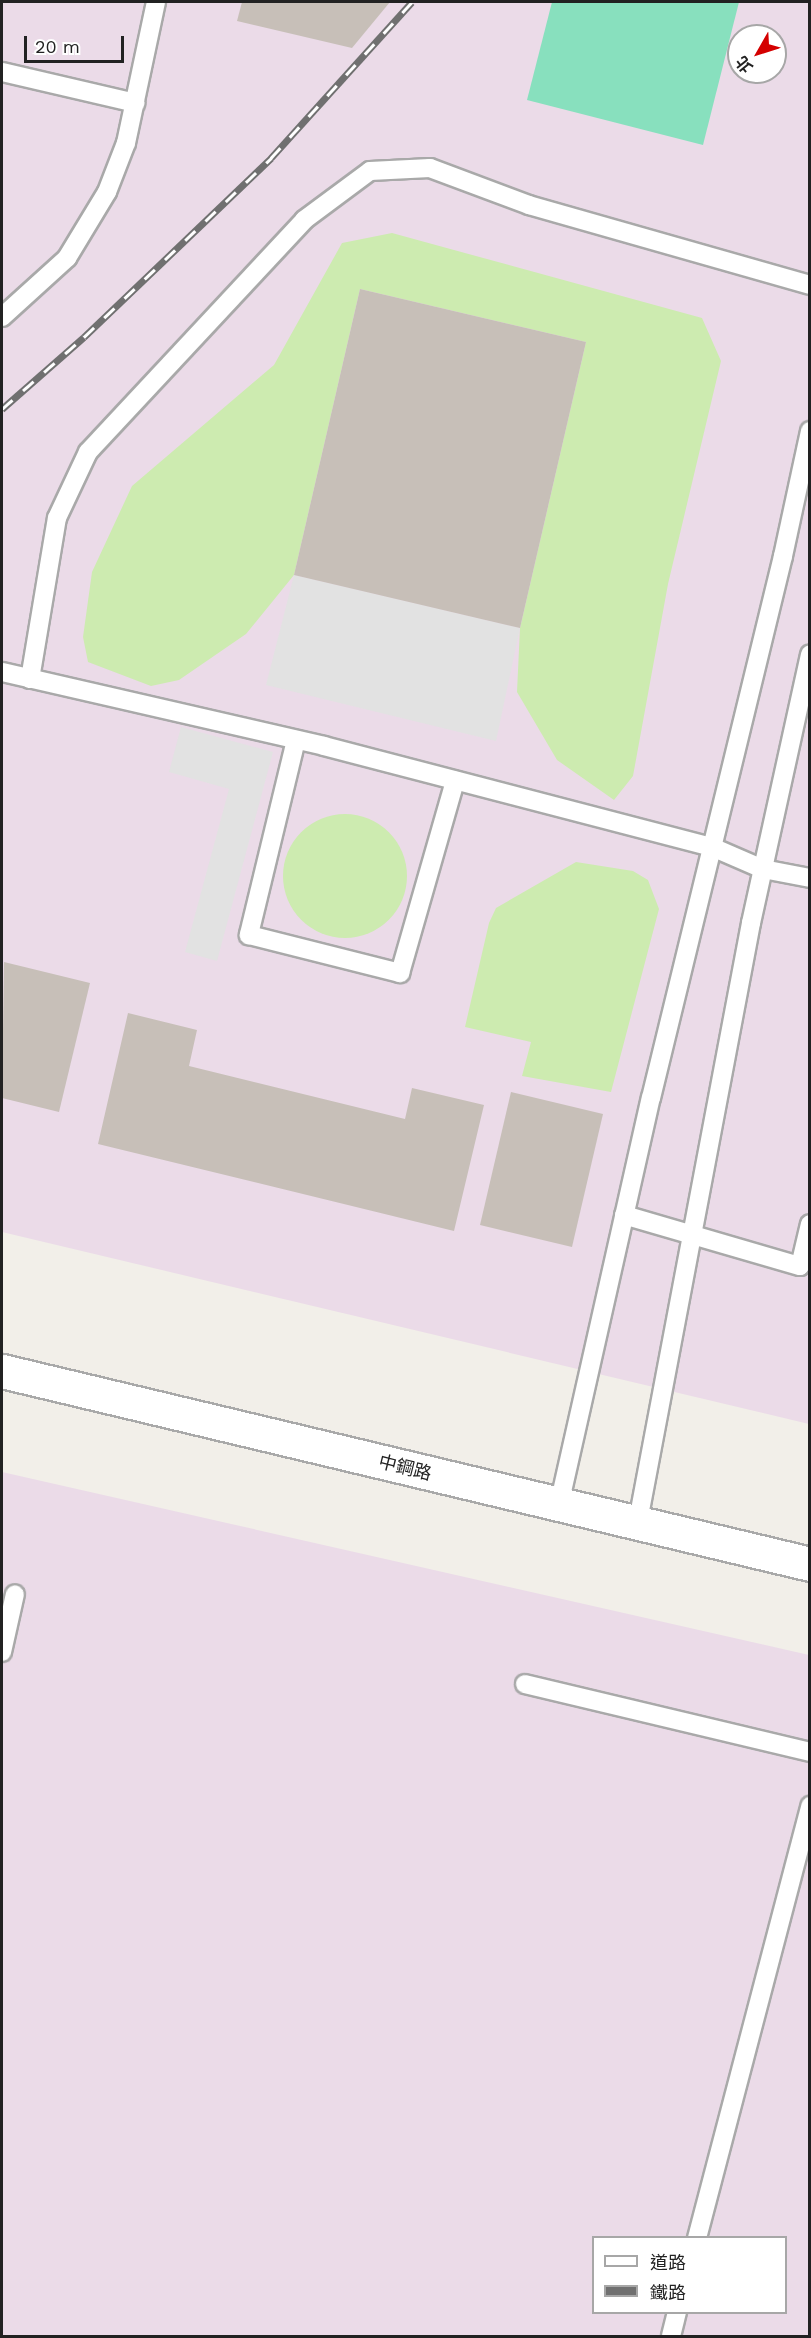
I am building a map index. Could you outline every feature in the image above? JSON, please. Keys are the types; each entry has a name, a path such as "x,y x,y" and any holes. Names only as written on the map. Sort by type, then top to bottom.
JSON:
{"street":[{"name":"中鋼路","path":"2,1371 559,1505 638,1521 810,1564"}],"lane":[{"path":"2,317 49,277 95,215 126,143 156,2"},
{"path":"2,72 135,103"},
{"path":"30,679 57,518 88,452 304,220 370,171 430,168 529,206 810,285"},
{"path":"559,1505 624,1215 783,556 810,431"},
{"path":"638,1521 763,869 810,654"},
{"path":"2,672 296,740 712,847 763,869 810,878"},
{"path":"296,740 249,934 400,974 455,782"},
{"path":"624,1215 693,1233 800,1266 810,1224"},
{"path":"2,1652 15,1594"},
{"path":"525,1684 810,1752"},
{"path":"697,2236 810,1806"},
{"path":"670,2337 677,2314"}],"shaded area":[{"path":"2,2 809,2 809,1424 2,1232"},
{"path":"294,575 520,628 496,741 266,685"},
{"path":"181,727 273,752 217,961 185,952 229,789 169,772"},
{"path":"2,1472 809,1655 809,2336 2,2336"}],"green space":[{"path":"552,2 739,2 733,24 727,24 727,50 703,145 527,100"},
{"path":"392,233 702,318 721,361 668,584 633,776 614,800 557,760 517,692 520,628 586,342 360,289 294,575 246,634 179,680 151,686 88,662 83,637 92,572 132,486 274,365 342,243"},
{"path":"345,814 369,819 380,824 389,832 397,841 402,852 407,876 402,900 397,911 389,920 380,928 369,933 345,938 321,933 310,928 301,920 293,911 288,900 283,876 288,852 293,841 301,832 310,824 321,819"},
{"path":"576,862 633,871 648,880 659,909 611,1092 522,1076 531,1042 465,1027 489,923 496,908"}],"building":[{"path":"242,2 390,2 352,48 237,21"},
{"path":"360,289 586,342 520,628 294,575"},
{"path":"4,962 90,983 59,1112 2,1098"},
{"path":"128,1013 197,1030 189,1066 405,1119 412,1088 484,1105 454,1231 98,1144"},
{"path":"511,1092 603,1114 572,1247 480,1225"}],"railway":[{"path":"2,409 84,337 271,158 412,2"}]}
